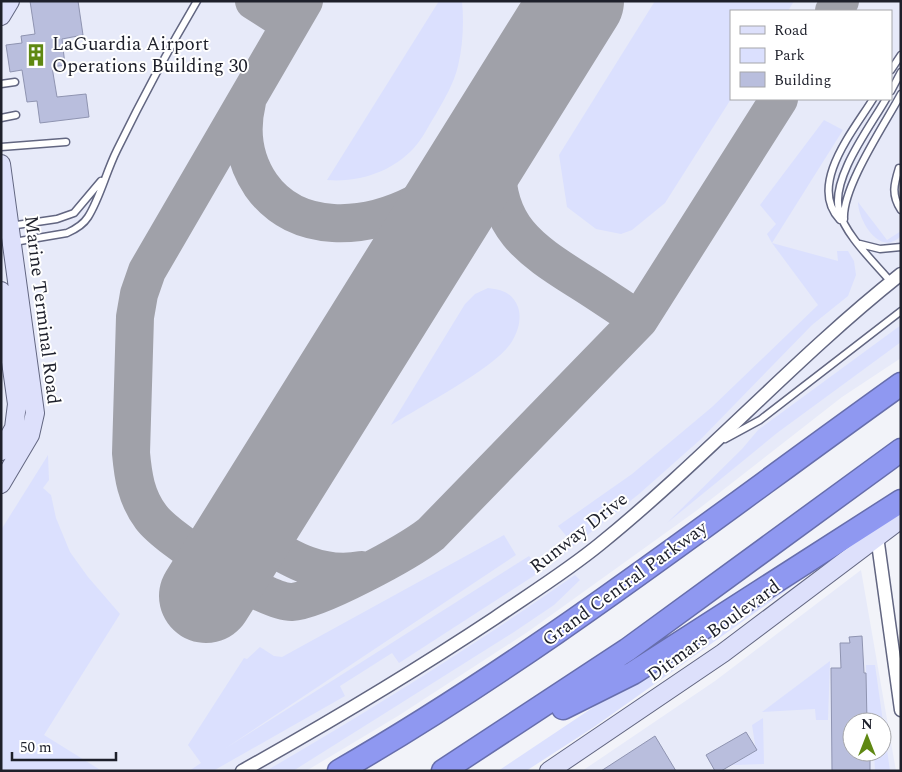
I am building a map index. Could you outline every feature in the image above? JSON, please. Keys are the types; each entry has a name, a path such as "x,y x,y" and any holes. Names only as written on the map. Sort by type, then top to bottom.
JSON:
{"highway":[{"name":"Grand Central Parkway","path":"340,771 470,690 590,611 901,384"},
{"path":"451,766 627,650 901,450"},
{"path":"451,766 633,673 901,502"}],"street":[{"path":"1,16 10,1"},
{"name":"Marine Terminal Road","path":"1,164 6,235 35,413 30,435 1,484"},
{"name":"Runway Drive","path":"242,771 392,684 550,580 598,545 713,446 748,409 896,278"},
{"name":"Marine Terminal Road","path":"1,451 14,428 18,404 2,301"},
{"name":"Ditmars Boulevard","path":"549,771 710,662 901,519"},
{"path":"877,536 901,710"}],"lane":[{"path":"6,235 67,233 81,226 95,203 104,176 140,102 197,1"},
{"path":"892,68 901,55"},
{"path":"892,89 901,72"},
{"path":"1,84 15,82"},
{"path":"845,225 844,210 850,186 901,94"},
{"path":"872,100 838,156 829,180 828,196 831,209 858,244 896,278"},
{"path":"845,225 839,212 837,199 842,179 849,163 885,100"},
{"path":"1,118 16,115"},
{"path":"1,147 66,142"},
{"path":"899,168 893,192 901,210"},
{"path":"6,235 74,213 104,176"},
{"path":"858,244 880,249 901,247"},
{"path":"713,446 760,420 901,311"}],"shaded area":[{"path":"1,1 901,1 901,358 842,397 696,511 529,631 398,716 306,771 1,771"},
{"path":"861,570 886,712 842,712 842,762 892,762 892,748 896,771 582,771 715,681"}],"green space":[{"path":"439,1 462,1 461,50 452,84 423,136 400,161 377,173 353,179 327,180"},
{"path":"655,1 794,1 789,10 730,10 730,100 665,203 632,230 621,234 596,229 567,207 559,155"},
{"path":"824,120 843,130 772,243 767,234 776,224 760,205"},
{"path":"858,202 887,240 901,231 901,236 893,242 885,243 878,240 866,226 859,210"},
{"path":"772,243 838,261 837,251 848,251 854,261 856,275 848,296 812,325 701,439 639,494 546,568 399,663 392,653 340,686 345,696 213,771 189,771 201,763 188,745 244,658 247,659 260,647 274,656 282,657 504,535 516,555 226,748 529,556 534,562 568,538 558,526 632,474 712,407 818,305"},
{"path":"488,288 510,295 516,302 520,316 519,325 511,343 489,364 456,387 391,425 465,304 475,294"},
{"path":"901,325 901,342 777,433 667,523 742,449 758,430"},
{"path":"48,455 49,480 43,488 51,495 56,518 70,552 88,577 120,614 44,735 102,771 1,771 1,530"},
{"path":"825,563 594,727 526,771 498,771 646,672"},
{"path":"575,575 580,580 554,605 514,632 293,771 266,771 423,676"},
{"path":"830,661 828,720 816,720 815,709 762,712"},
{"path":"866,665 875,665 882,712 867,712"},
{"path":"763,718 764,764 732,765 756,751 752,725"},
{"path":"875,762 889,762 890,771 875,771"}],"building":[{"name":"LaGuardia Airport Operations Building 30","path":"30,1 78,1 83,35 62,39 65,65 52,67 57,97 86,94 89,117 40,123 37,101 27,102 22,70 10,72 6,45 22,43 21,36 35,34"},
{"path":"862,636 864,673 866,673 867,712 842,712 842,762 870,762 870,771 832,771 831,668 841,668 840,643 850,643 849,637"},
{"path":"746,732 757,750 721,771 715,771 706,755"},
{"path":"655,736 676,771 601,771"}],"taxiway":[{"path":"254,1 290,24"},
{"path":"304,1 147,271 139,294 135,317 131,453 134,478 142,502 151,517 176,540 217,568 279,600 292,602 304,600 341,585 384,563 431,534 639,320 778,100"},
{"path":"566,1 570,13"},
{"path":"835,10 840,1"},
{"path":"247,102 244,124 245,145 255,175 261,185 276,201 293,213 313,220 333,223 354,222 375,219 396,212 415,204 433,193 481,153"},
{"path":"507,113 499,144 497,162 498,184 502,203 509,219 518,233 544,257 639,320"},
{"path":"246,532 287,556 315,568 345,572 362,570"}],"runway":[{"path":"206,596 577,1"}],"place":[{"name":"LaGuardia Airport Operations Building 30","path":"36,55"}]}
